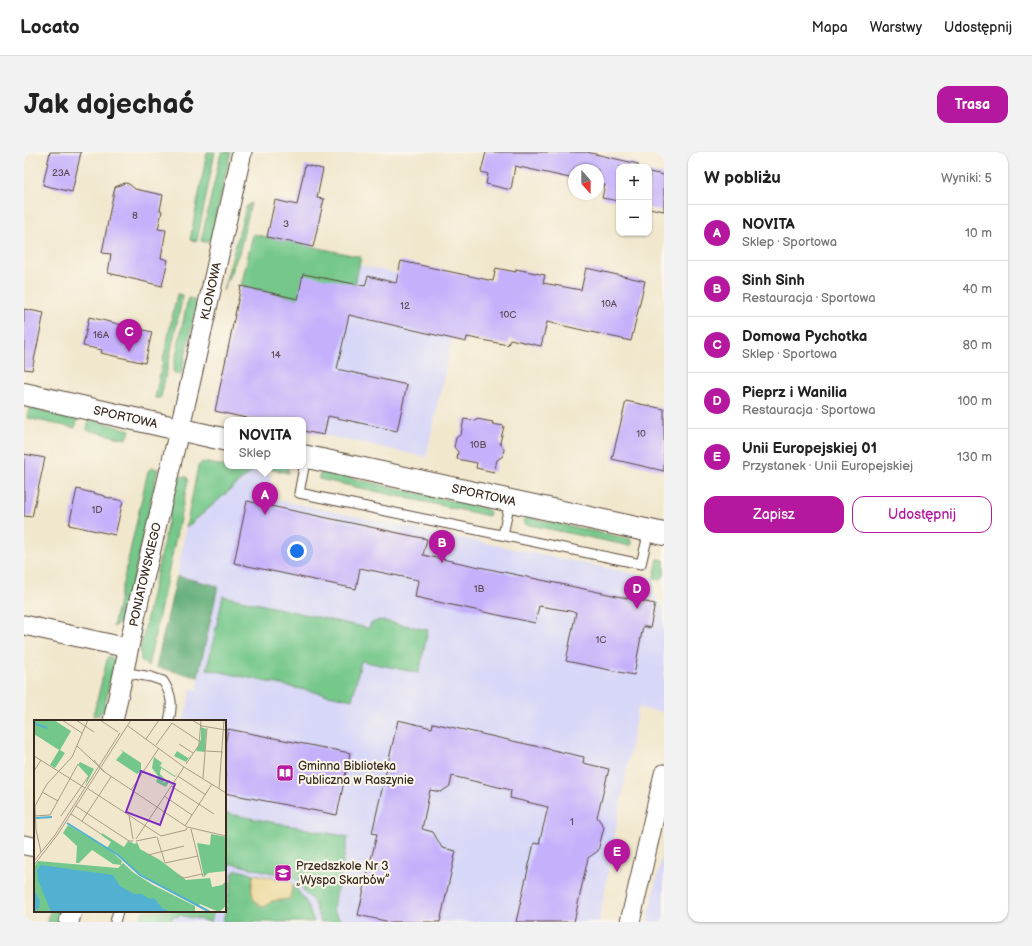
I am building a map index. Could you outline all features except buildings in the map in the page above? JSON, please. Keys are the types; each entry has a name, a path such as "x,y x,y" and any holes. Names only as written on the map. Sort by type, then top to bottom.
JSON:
{"street":[{"name":"KLONOWA","path":"180,429 242,152"},
{"name":"SPORTOWA","path":"24,394 224,439"},
{"name":"PONIATOWSKIEGO","path":"113,720 128,648 180,429"},
{"name":"SPORTOWA","path":"306,457 656,533"},
{"path":"24,625 128,648"},
{"path":"630,922 664,774"},
{"path":"24,845 34,847"},
{"path":"69,922 72,912"}],"lane":[{"path":"303,469 299,492 641,564 656,533"},
{"path":"503,535 510,501"},
{"path":"123,672 151,677 163,681 172,704 169,720"},
{"path":"115,922 118,912"}],"shaded area":[{"path":"359,265 398,274 456,321 426,457 324,435 306,422 306,417 242,417 215,411 241,286 349,311"},
{"path":"252,471 271,475 267,498 654,578 653,594 664,610 664,709 663,712 638,708 599,922 140,922 143,912 226,912 226,720 184,720 191,689 198,690 198,677 218,586 177,576 186,528"},
{"path":"664,847 664,922 647,922"}],"green space":[{"path":"207,152 215,152 197,241 190,240"},
{"path":"221,152 231,152 211,238 206,242 201,241"},
{"path":"251,203 239,253 223,291 246,207"},
{"path":"253,234 361,257 349,311 241,286"},
{"path":"177,294 183,295 161,397 155,398"},
{"path":"188,298 196,302 196,306 181,375 175,374 173,370"},
{"path":"29,408 78,418 75,428 27,418"},
{"path":"89,419 130,430 128,437 125,439 87,430"},
{"path":"202,462 224,466 224,469 241,469 252,471 186,528 198,466"},
{"path":"151,468 158,469 125,617 113,627 148,471"},
{"path":"270,469 288,469 289,473"},
{"path":"324,472 485,508 490,512 489,516 319,479 320,474"},
{"path":"178,476 187,477 188,481 148,667 141,660 140,649"},
{"path":"526,517 630,539 632,544 630,546 525,524 523,522"},
{"path":"658,559 664,560 664,576 658,580 654,578"},
{"path":"177,576 218,586 198,677 156,667"},
{"path":"223,596 367,628 370,627 370,624 379,620 428,630 419,673 361,661 352,700 207,669"},
{"path":"108,656 111,657 114,662 104,710 99,715 93,716"},
{"path":"226,813 348,837 333,910 342,922 321,922 314,902 305,893 299,882 294,878 229,864 226,866"},
{"path":"237,870 254,874 251,889 269,902 289,899 293,884 306,902 314,922 223,922 233,873"},
{"path":"50,912 61,912 59,922 48,922"},
{"path":"143,912 214,912 211,922 179,915 177,917 172,916 171,922 140,922"}],"sand":[{"path":"254,874 289,881 293,884 289,899 272,901 266,906 262,907 255,900 252,892"}],"place":[{"name":"Domowa Pychotka","path":"129,352"},
{"name":"NOVITA","path":"265,515"},
{"name":"Sinh Sinh","path":"442,563"},
{"name":"Pieprz i Wanilia","path":"637,609"},
{"name":"Gminna Biblioteka Publiczna w Raszynie","path":"285,773"},
{"name":"Unii Europejskiej 01","path":"617,872"},
{"name":"Przedszkole Nr 3 „Wyspa Skarbów”","path":"283,873"}]}
